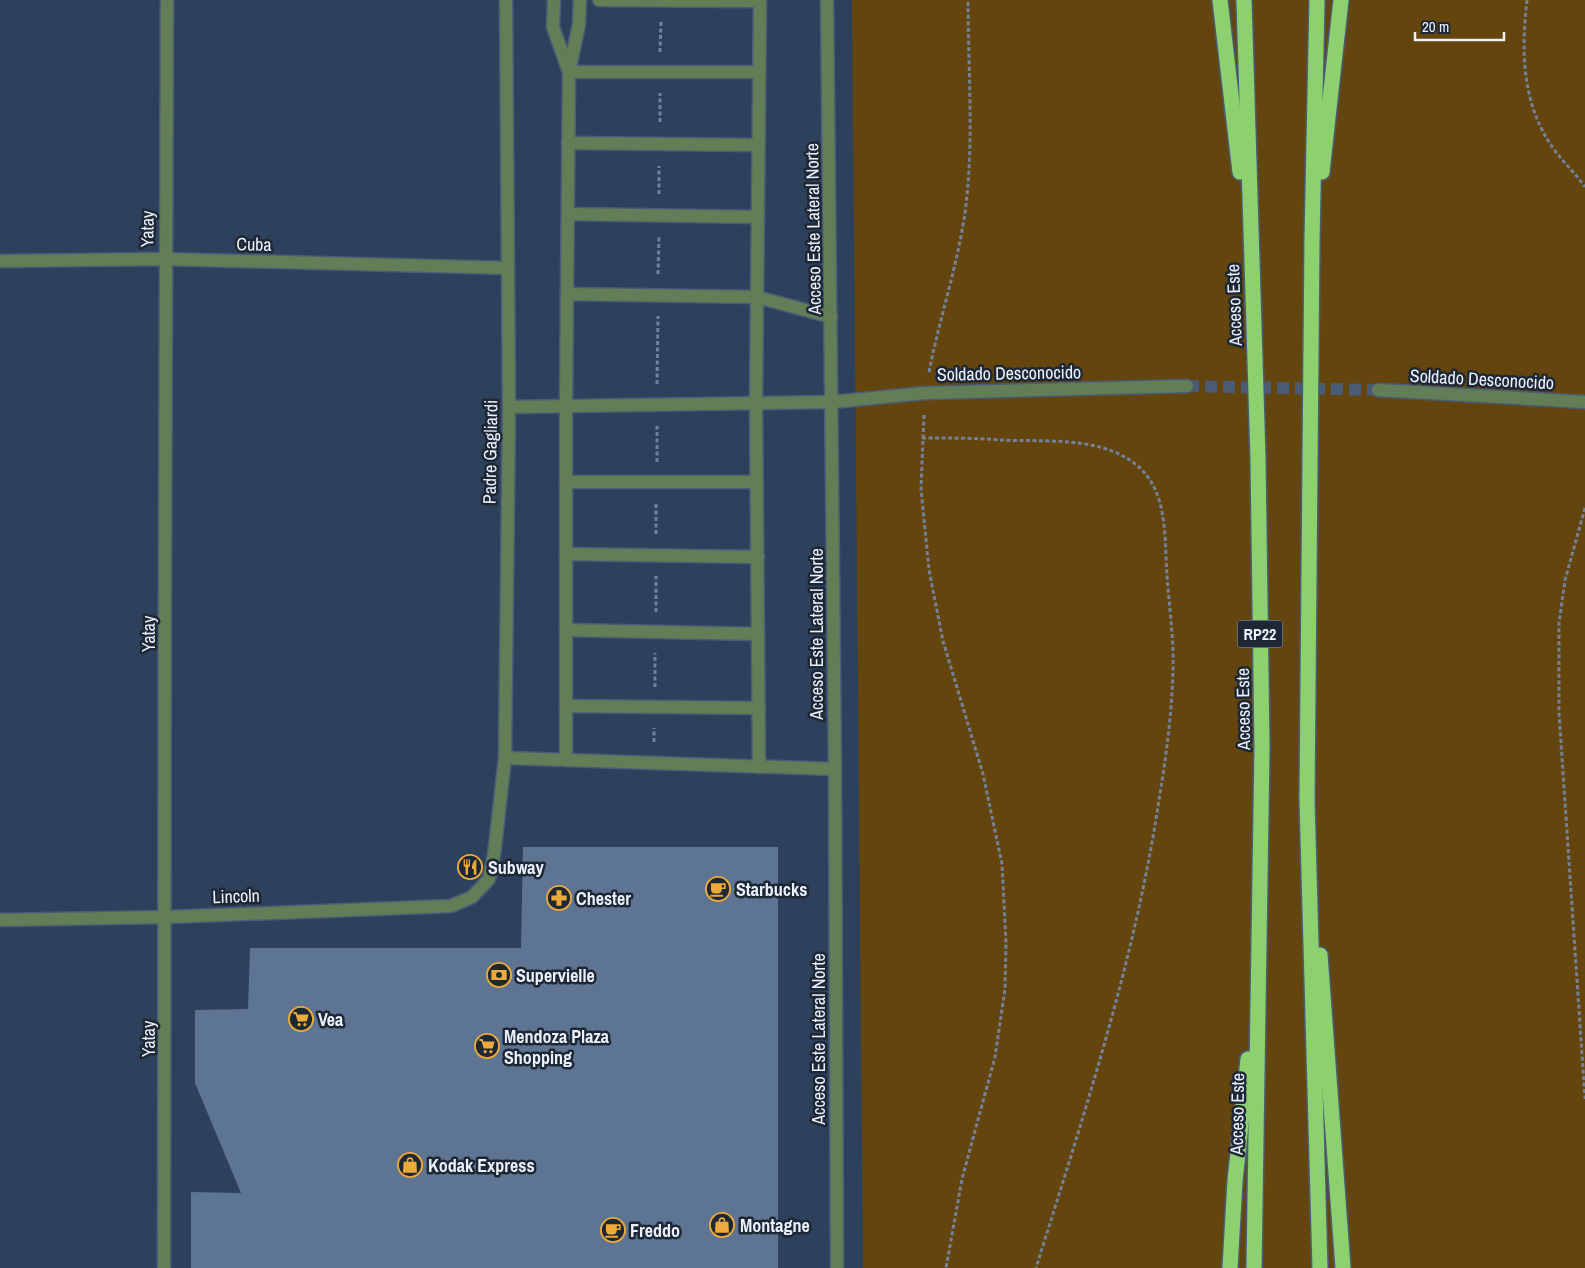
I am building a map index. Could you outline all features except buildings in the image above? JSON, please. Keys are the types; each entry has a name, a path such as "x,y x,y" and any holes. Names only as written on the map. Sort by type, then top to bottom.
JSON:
{"highway":[{"path":"1220,0 1252,274"},
{"name":"Acceso Este","path":"1244,0 1262,747 1257,970 1254,1268"},
{"name":"RP22","path":"1317,0 1312,240 1307,800 1320,1268"},
{"path":"1312,240 1327,134 1341,0"},
{"path":"1307,800 1325,1011 1343,1268"},
{"path":"1230,1268 1235,1181 1257,970"}],"street":[{"name":"Yatay","path":"164,1268 166,917 164,259 167,0"},
{"name":"Padre Gagliardi","path":"472,897 489,879 494,855 505,758 509,407 506,0"},
{"path":"554,0 553,26 569,72"},
{"path":"566,760 566,406 569,72 579,24 580,0"},
{"path":"599,0 760,1 756,403 759,767"},
{"name":"Acceso Este Lateral Norte","path":"828,0 835,769 837,1268"},
{"path":"569,72 759,72"},
{"path":"568,143 758,145"},
{"path":"568,214 758,217"},
{"name":"Cuba","path":"0,261 164,259 508,268"},
{"path":"567,294 757,297 831,317"},
{"name":"Soldado Desconocido","path":"509,407 832,402 925,392 1187,386"},
{"name":"Soldado Desconocido","path":"1378,390 1585,402"},
{"path":"566,482 757,482"},
{"path":"566,554 758,557"},
{"path":"566,630 758,634"},
{"path":"566,706 759,708"},
{"path":"505,758 835,769"},
{"name":"Lincoln","path":"0,920 166,917 451,906 472,897"}],"path":[{"path":"946,1268 962,1179 995,1057 1005,989 1005,904 1002,864 983,774 944,641 929,570 920,489 925,392 966,206 970,158 971,100 968,55 968,0"},
{"path":"1527,0 1522,56 1533,108 1553,148 1585,187"},
{"path":"922,438 970,437 1044,441 1083,444 1114,452 1135,464 1148,479 1158,493 1164,519 1173,668 1167,748 1154,830 1143,893 1129,953 1098,1068 1036,1268"},
{"path":"1585,508 1565,580 1559,632 1559,713 1585,1099"}],"shaded area":[{"path":"852,0 1585,0 1585,1268 863,1268"}],"tunnel":[{"path":"1187,386 1378,390"}],"place":[{"name":"Subway","path":"470,867"},
{"name":"Starbucks","path":"718,889"},
{"name":"Chester","path":"559,898"},
{"name":"Supervielle","path":"499,975"},
{"name":"Vea","path":"301,1019"},
{"name":"Mendoza Plaza Shopping","path":"487,1046"},
{"name":"Kodak Express","path":"410,1165"},
{"name":"Montagne","path":"722,1225"},
{"name":"Freddo","path":"613,1230"}]}
